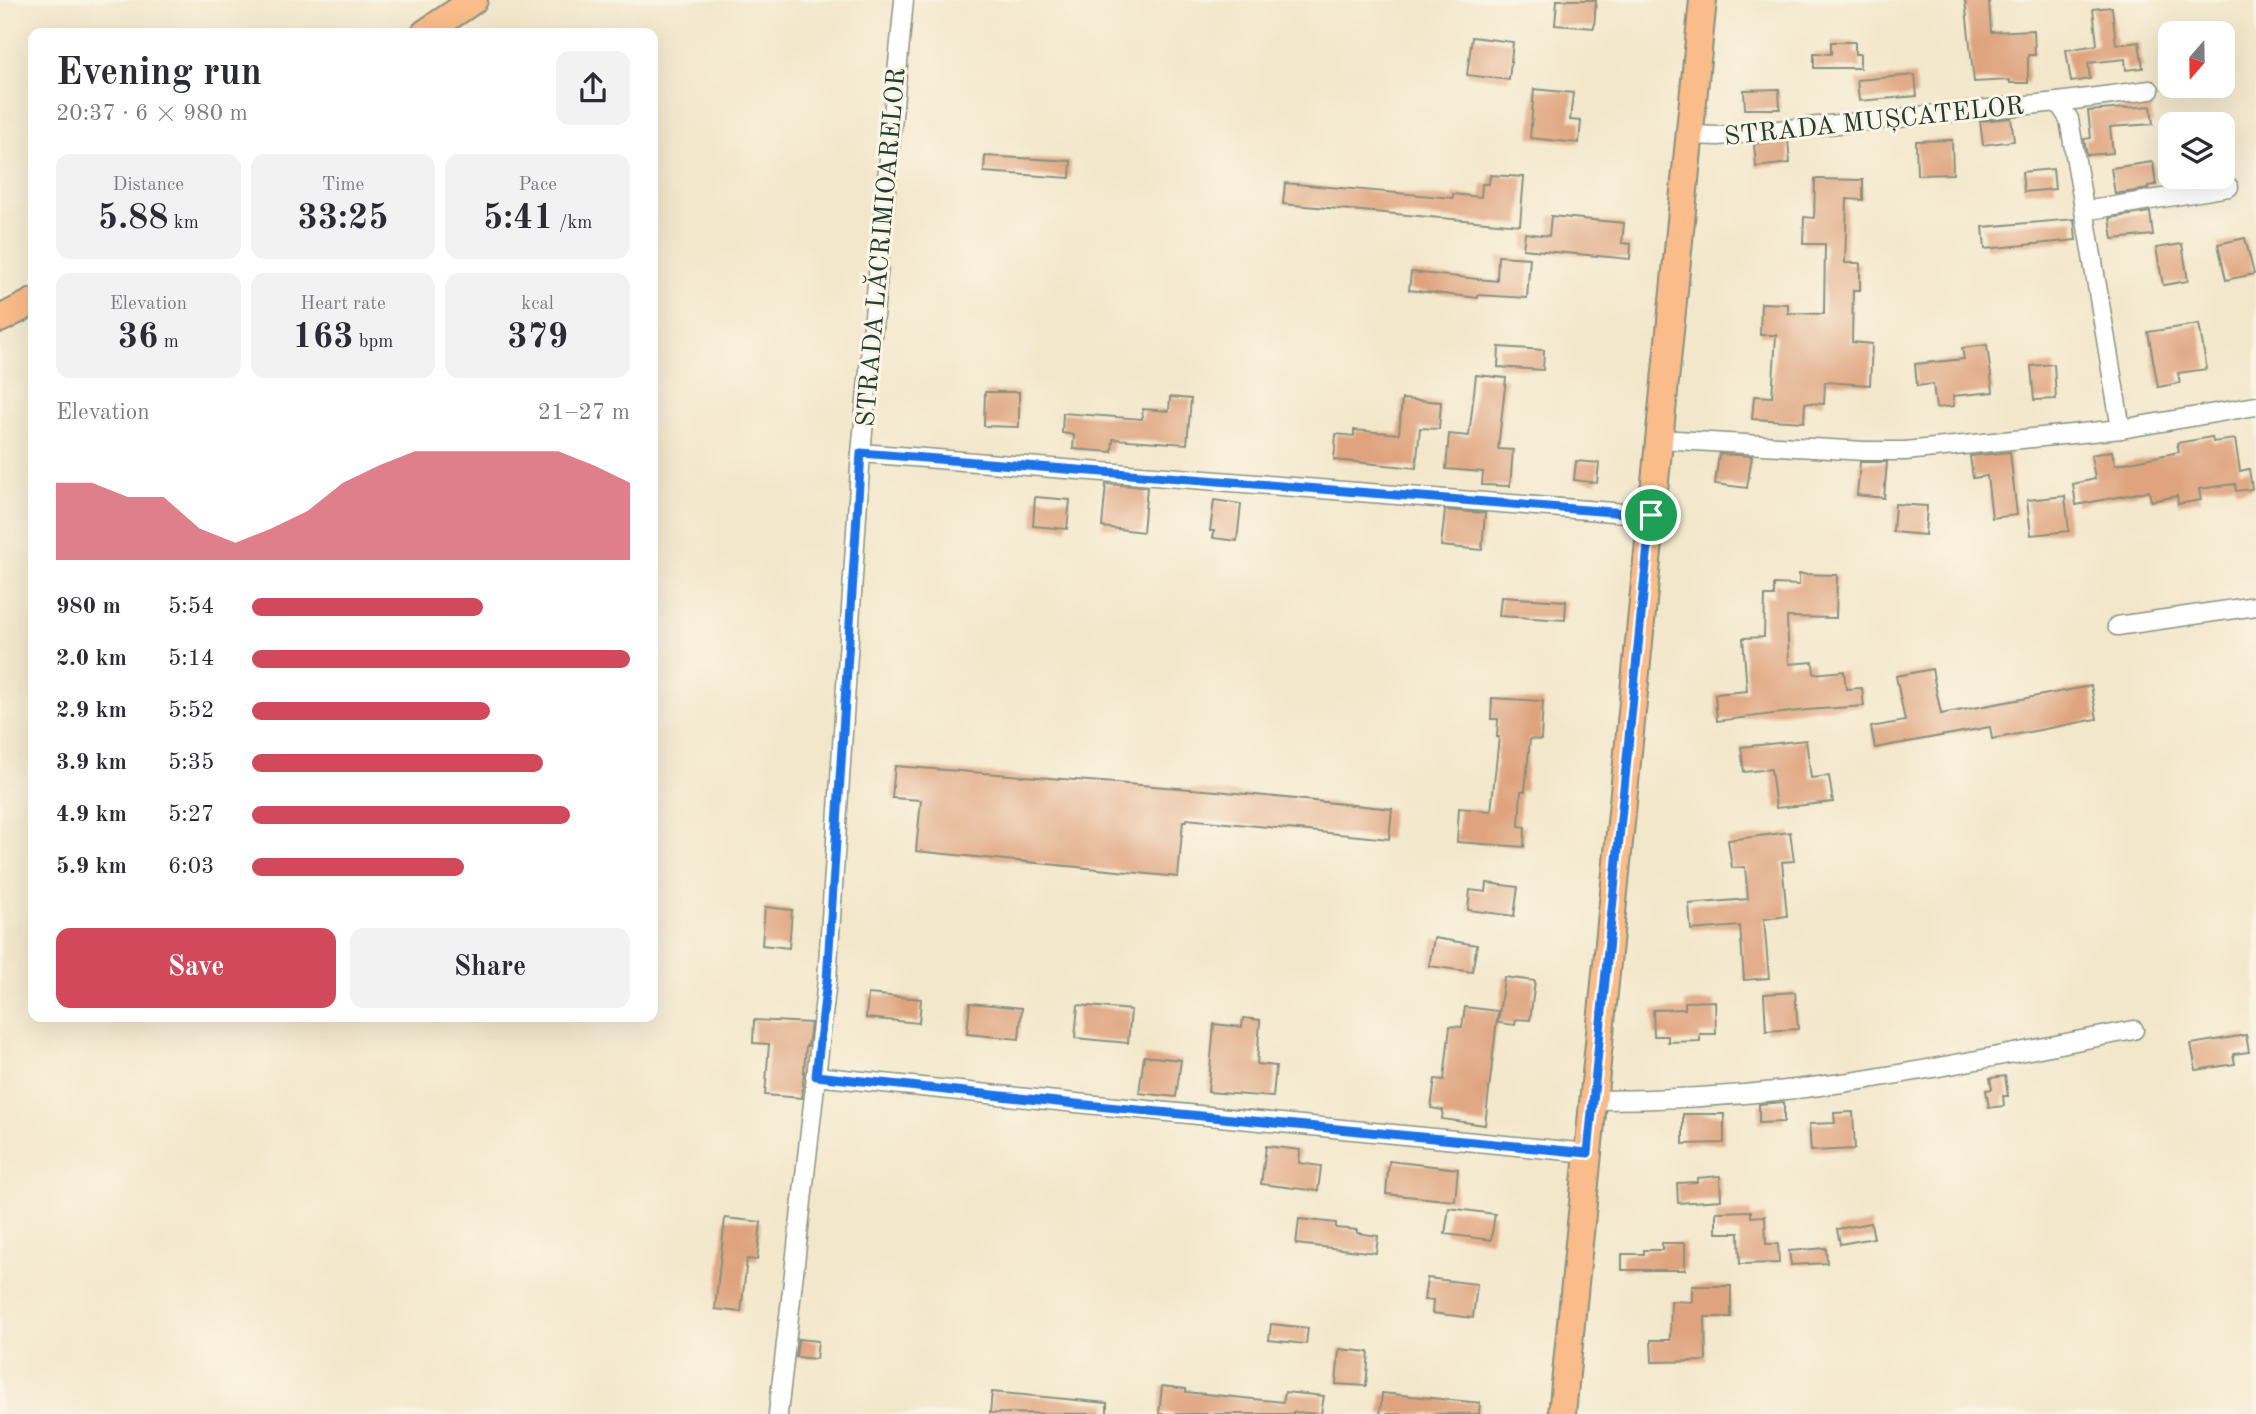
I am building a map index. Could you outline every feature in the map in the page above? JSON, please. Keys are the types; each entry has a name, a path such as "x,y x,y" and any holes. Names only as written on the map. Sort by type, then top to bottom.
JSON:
{"main road":[{"path":"432,28 474,0"},
{"path":"1562,1414 1703,0"},
{"path":"0,319 28,305"}],"street":[{"name":"STRADA LĂCRIMIOARELOR","path":"778,1414 827,980 861,453 904,0"},
{"name":"STRADA MUȘCATELOR","path":"1690,135 1732,134 2058,102 2150,90"},
{"name":"STRADA MUȘCATELOR","path":"2058,102 2069,119 2121,429"},
{"path":"2084,211 2217,189"},
{"path":"1659,439 1865,452 1905,451 2121,429 2256,406"},
{"path":"861,453 1651,515"},
{"path":"2118,626 2256,606"},
{"path":"1593,1100 1676,1099 1843,1083 2134,1030"},
{"path":"816,1076 1588,1153"}],"building":[{"path":"1557,0 1596,0 1594,28 1555,25"},
{"path":"1965,0 1989,0 1991,32 2034,30 2035,55 2028,55 2028,83 2010,83 2010,80 1974,82"},
{"path":"2112,7 2116,45 2139,42 2143,68 2126,70 2125,59 2088,63 2090,79 2071,82 2066,50 2097,45 2093,9"},
{"path":"1472,37 1513,42 1509,80 1467,75"},
{"path":"1831,42 1855,42 1855,54 1860,54 1860,68 1814,68 1814,53 1831,54"},
{"path":"1915,75 1917,96 1859,101 1857,80"},
{"path":"1534,89 1573,93 1570,120 1581,121 1579,143 1530,138"},
{"path":"1779,89 1780,109 1745,109 1744,90"},
{"path":"2151,106 2153,124 2110,127 2113,153 2087,155 2084,139 2091,138 2088,111"},
{"path":"2011,118 2014,141 1983,145 1980,121"},
{"path":"1788,140 1790,163 1756,167 1754,144"},
{"path":"1952,140 1953,174 1917,175 1916,141"},
{"path":"985,156 1071,161 1070,178 984,172"},
{"path":"2153,162 2156,185 2148,186 2148,189 2115,194 2111,168"},
{"path":"2053,169 2055,189 2024,192 2022,172"},
{"path":"1490,175 1524,177 1520,225 1283,204 1285,183 1453,198 1453,194 1481,197 1482,184 1489,184"},
{"path":"1815,179 1863,180 1863,200 1847,199 1845,263 1860,263 1860,290 1853,290 1852,342 1872,344 1870,385 1825,382 1824,404 1805,403 1804,422 1752,419 1754,396 1772,397 1776,335 1760,335 1761,303 1788,304 1788,313 1824,314 1825,244 1803,244 1804,217 1814,218"},
{"path":"2150,212 2153,235 2113,239 2110,218"},
{"path":"1551,216 1624,223 1622,243 1631,244 1630,259 1523,249 1525,233 1549,236"},
{"path":"2074,219 2076,240 1985,249 1983,227"},
{"path":"2245,238 2254,274 2226,280 2218,244"},
{"path":"2182,244 2188,281 2163,285 2156,248"},
{"path":"1498,256 1530,258 1527,298 1478,295 1478,298 1409,290 1411,272 1497,281"},
{"path":"2199,324 2207,369 2178,373 2180,383 2158,387 2148,332"},
{"path":"1987,345 1993,392 1953,396 1954,406 1936,408 1933,384 1917,386 1915,364 1964,359 1962,348"},
{"path":"1499,347 1544,350 1543,370 1498,367"},
{"path":"2054,364 2056,399 2034,400 2031,366"},
{"path":"1476,375 1506,378 1498,449 1513,450 1510,486 1482,485 1483,472 1446,469 1449,434 1469,436"},
{"path":"985,392 1019,392 1019,427 984,426"},
{"path":"1170,397 1191,399 1187,444 1113,439 1112,452 1073,449 1074,435 1062,433 1063,413 1142,419 1143,409 1169,411"},
{"path":"1402,399 1441,402 1439,429 1420,428 1416,468 1334,460 1336,434 1354,436 1354,430 1399,434"},
{"path":"2212,437 2213,442 2235,439 2240,471 2249,469 2252,489 2236,491 2235,484 2199,489 2201,500 2178,504 2177,496 2151,501 2149,491 2076,505 2073,484 2095,479 2091,455 2112,451 2115,465 2179,452 2177,443"},
{"path":"2010,452 2017,515 1992,518 1987,476 1973,478 1970,456"},
{"path":"1719,454 1752,456 1747,488 1715,484"},
{"path":"1576,461 1599,463 1597,483 1574,480"},
{"path":"1860,462 1887,462 1884,498 1857,495"},
{"path":"1106,484 1147,487 1143,532 1102,527"},
{"path":"2065,496 2069,531 2031,535 2027,500"},
{"path":"1035,497 1070,500 1067,529 1033,526"},
{"path":"1214,500 1241,504 1237,541 1213,538 1214,531 1210,531"},
{"path":"1895,504 1927,506 1925,535 1893,532"},
{"path":"1445,510 1485,513 1482,550 1441,546"},
{"path":"1799,574 1837,575 1836,618 1787,617 1789,664 1813,662 1814,674 1844,671 1846,689 1862,688 1864,706 1717,721 1715,694 1747,691 1743,638 1764,637 1765,596 1774,596 1774,584 1799,585"},
{"path":"1501,597 1566,601 1565,620 1499,616"},
{"path":"1932,669 1941,714 2091,686 2097,719 1992,739 1990,727 1875,748 1871,727 1905,721 1896,676"},
{"path":"1492,698 1543,701 1541,740 1530,739 1525,791 1521,791 1519,826 1525,827 1524,847 1457,842 1459,808 1491,811 1499,737 1498,719 1491,719"},
{"path":"1806,740 1811,778 1829,776 1833,802 1776,808 1771,769 1744,772 1741,747"},
{"path":"895,766 1217,791 1392,809 1389,839 1187,819 1183,821 1178,877 916,851 921,800 892,798"},
{"path":"1790,832 1794,861 1782,862 1787,916 1764,919 1769,978 1744,980 1740,926 1691,930 1689,904 1748,899 1745,867 1732,868 1728,840"},
{"path":"1487,883 1518,887 1514,916 1468,910 1470,890 1486,892"},
{"path":"765,907 792,910 789,948 762,945"},
{"path":"1434,938 1477,945 1472,972 1429,966"},
{"path":"1504,977 1535,981 1530,1020 1516,1019 1515,1025 1498,1023"},
{"path":"1795,992 1798,1029 1766,1031 1764,994"},
{"path":"868,994 921,999 919,1023 866,1018"},
{"path":"1715,1001 1716,1034 1700,1034 1700,1041 1668,1042 1668,1036 1654,1036 1653,1010 1685,1009 1685,1002"},
{"path":"970,1003 1022,1008 1019,1039 967,1034"},
{"path":"1078,1005 1131,1010 1128,1043 1075,1038"},
{"path":"1465,1007 1498,1011 1485,1125 1442,1119 1443,1110 1431,1108 1435,1079 1444,1080 1450,1026 1462,1027"},
{"path":"1243,1018 1260,1020 1257,1064 1276,1066 1273,1097 1208,1092 1214,1024 1242,1027"},
{"path":"754,1020 811,1023 806,1046 802,1098 765,1095 769,1044 753,1043"},
{"path":"2246,1035 2249,1052 2233,1054 2235,1064 2196,1070 2191,1044"},
{"path":"1144,1056 1181,1060 1176,1097 1139,1093"},
{"path":"2005,1076 2008,1096 2003,1096 2004,1106 1989,1108 1986,1090 1992,1089 1990,1078"},
{"path":"1784,1102 1784,1122 1759,1123 1759,1104"},
{"path":"1853,1112 1855,1149 1811,1151 1809,1124 1835,1123 1834,1113"},
{"path":"1683,1114 1724,1114 1724,1143 1683,1144"},
{"path":"1266,1146 1300,1150 1299,1163 1321,1166 1318,1191 1261,1184"},
{"path":"1389,1161 1458,1169 1455,1201 1386,1194"},
{"path":"1720,1176 1721,1200 1678,1203 1677,1183 1697,1182 1697,1178"},
{"path":"1449,1208 1495,1214 1491,1240 1445,1234"},
{"path":"1751,1211 1751,1217 1765,1216 1766,1244 1778,1244 1779,1263 1740,1264 1739,1233 1716,1233 1716,1212"},
{"path":"725,1218 761,1222 757,1260 747,1259 741,1312 715,1309"},
{"path":"1299,1219 1336,1223 1336,1228 1378,1236 1376,1253 1296,1244"},
{"path":"1871,1223 1874,1238 1840,1244 1837,1229"},
{"path":"1662,1243 1685,1243 1685,1270 1622,1270 1622,1254 1644,1254 1644,1250 1662,1250"},
{"path":"1826,1248 1827,1263 1791,1265 1789,1251"},
{"path":"1427,1278 1477,1284 1473,1318 1432,1313 1433,1300 1424,1300"},
{"path":"1692,1286 1731,1286 1731,1317 1705,1317 1706,1361 1652,1362 1651,1340 1670,1340 1671,1301 1692,1302"},
{"path":"1271,1324 1308,1328 1306,1344 1269,1340"},
{"path":"798,1339 818,1341 816,1359 796,1357"},
{"path":"1339,1349 1369,1352 1366,1386 1336,1384"},
{"path":"1162,1386 1186,1389 1186,1392 1283,1402 1285,1392 1324,1396 1321,1414 1159,1414"},
{"path":"992,1392 1107,1403 1107,1414 990,1413"},
{"path":"1382,1393 1480,1403 1479,1414 1380,1414"}],"route":[{"path":"861,453 1651,515 1588,1153 816,1076 827,980 861,453"}]}
